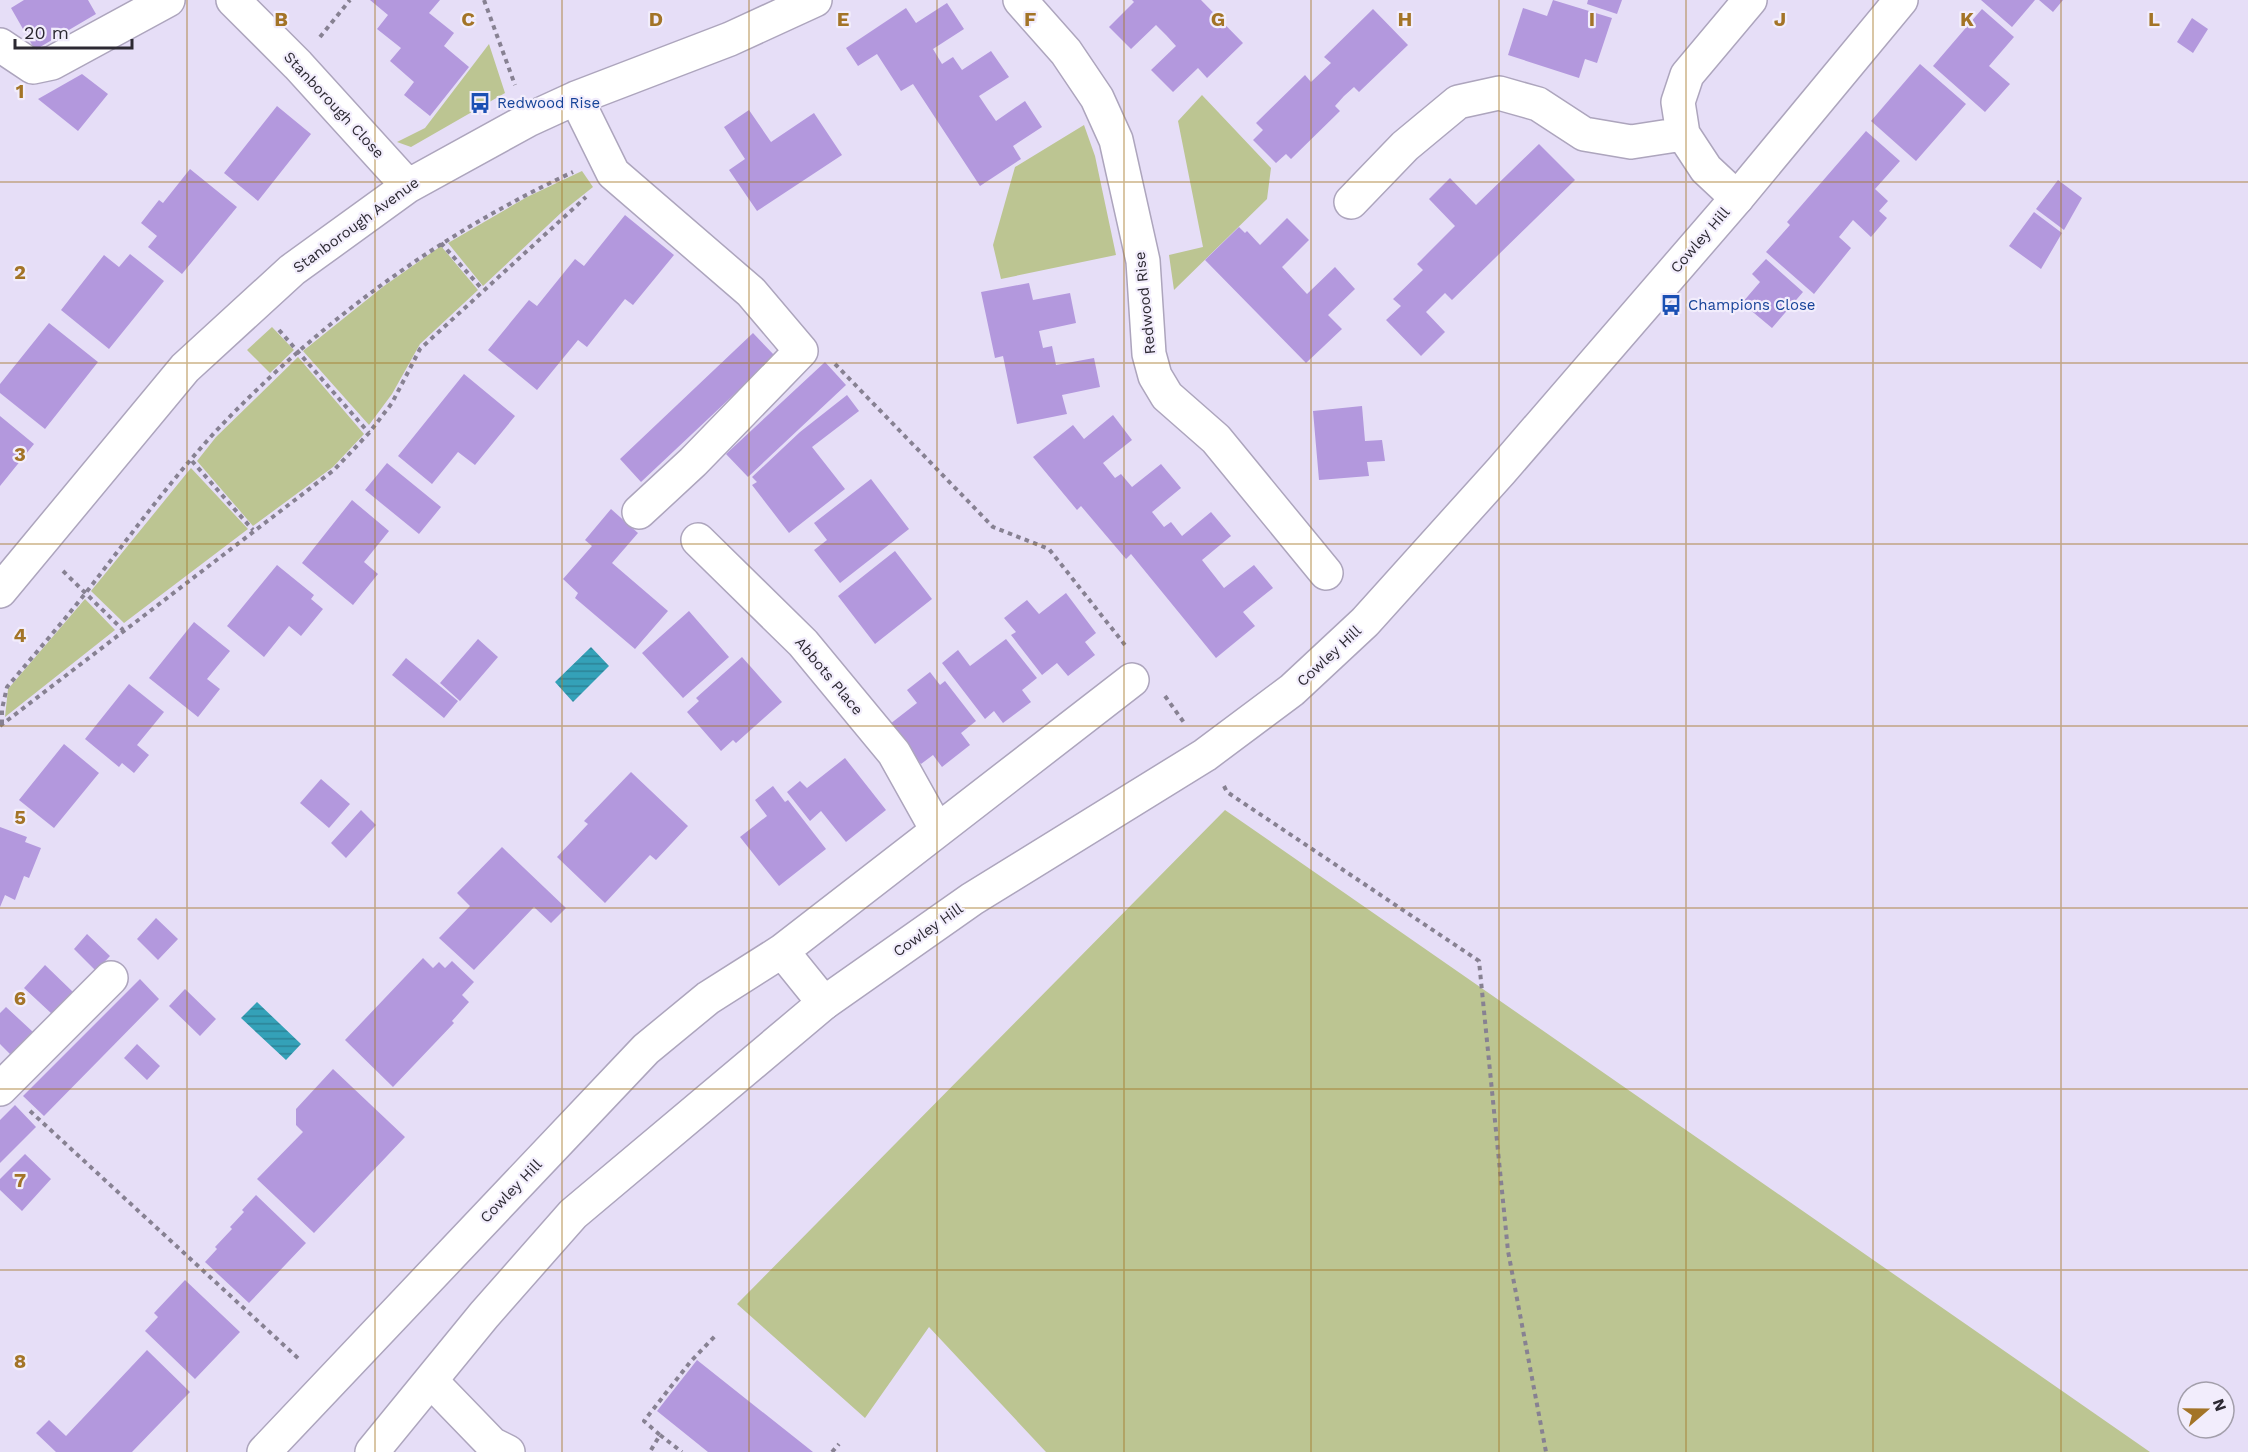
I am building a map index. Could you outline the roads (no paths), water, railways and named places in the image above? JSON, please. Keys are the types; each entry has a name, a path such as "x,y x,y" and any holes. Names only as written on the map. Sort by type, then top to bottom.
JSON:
{"street":[{"path":"0,45 33,67 52,63 168,0"},
{"name":"Stanborough Close","path":"233,0 298,65 408,186"},
{"name":"Stanborough Avenue","path":"0,591 185,368 292,270 408,186 528,120 576,98 730,39 814,0"},
{"name":"Redwood Rise","path":"1020,0 1073,61 1097,98 1116,140 1143,261 1149,354 1155,376 1167,396 1195,423 1216,439 1326,573"},
{"name":"Cowley Hill","path":"1737,198 1706,169 1683,134 1678,102 1687,75 1750,0"},
{"name":"Cowley Hill","path":"372,1452 484,1315 573,1214 824,1003 972,899 1205,755 1292,690 1365,622 1501,471 1737,198 1901,0"},
{"path":"1351,202 1405,146 1458,102 1499,93 1538,104 1584,134 1631,142 1683,134"},
{"path":"576,98 613,173 751,292 801,351 693,462 639,512"},
{"name":"Abbots Place","path":"698,540 803,643 894,753 938,830"},
{"path":"824,1003 782,951 1140,673"},
{"name":"Cowley Hill","path":"264,1452 646,1049 708,998 782,951"},
{"path":"1,1086 111,978"},
{"path":"431,1381 492,1444 508,1452"}],"water":[{"path":"591,647 609,666 573,702 555,682"},
{"path":"257,1002 301,1044 286,1060 241,1018"}],"place":[{"name":"Redwood Rise","path":"480,103"},
{"name":"Champions Close","path":"1671,305"}]}
